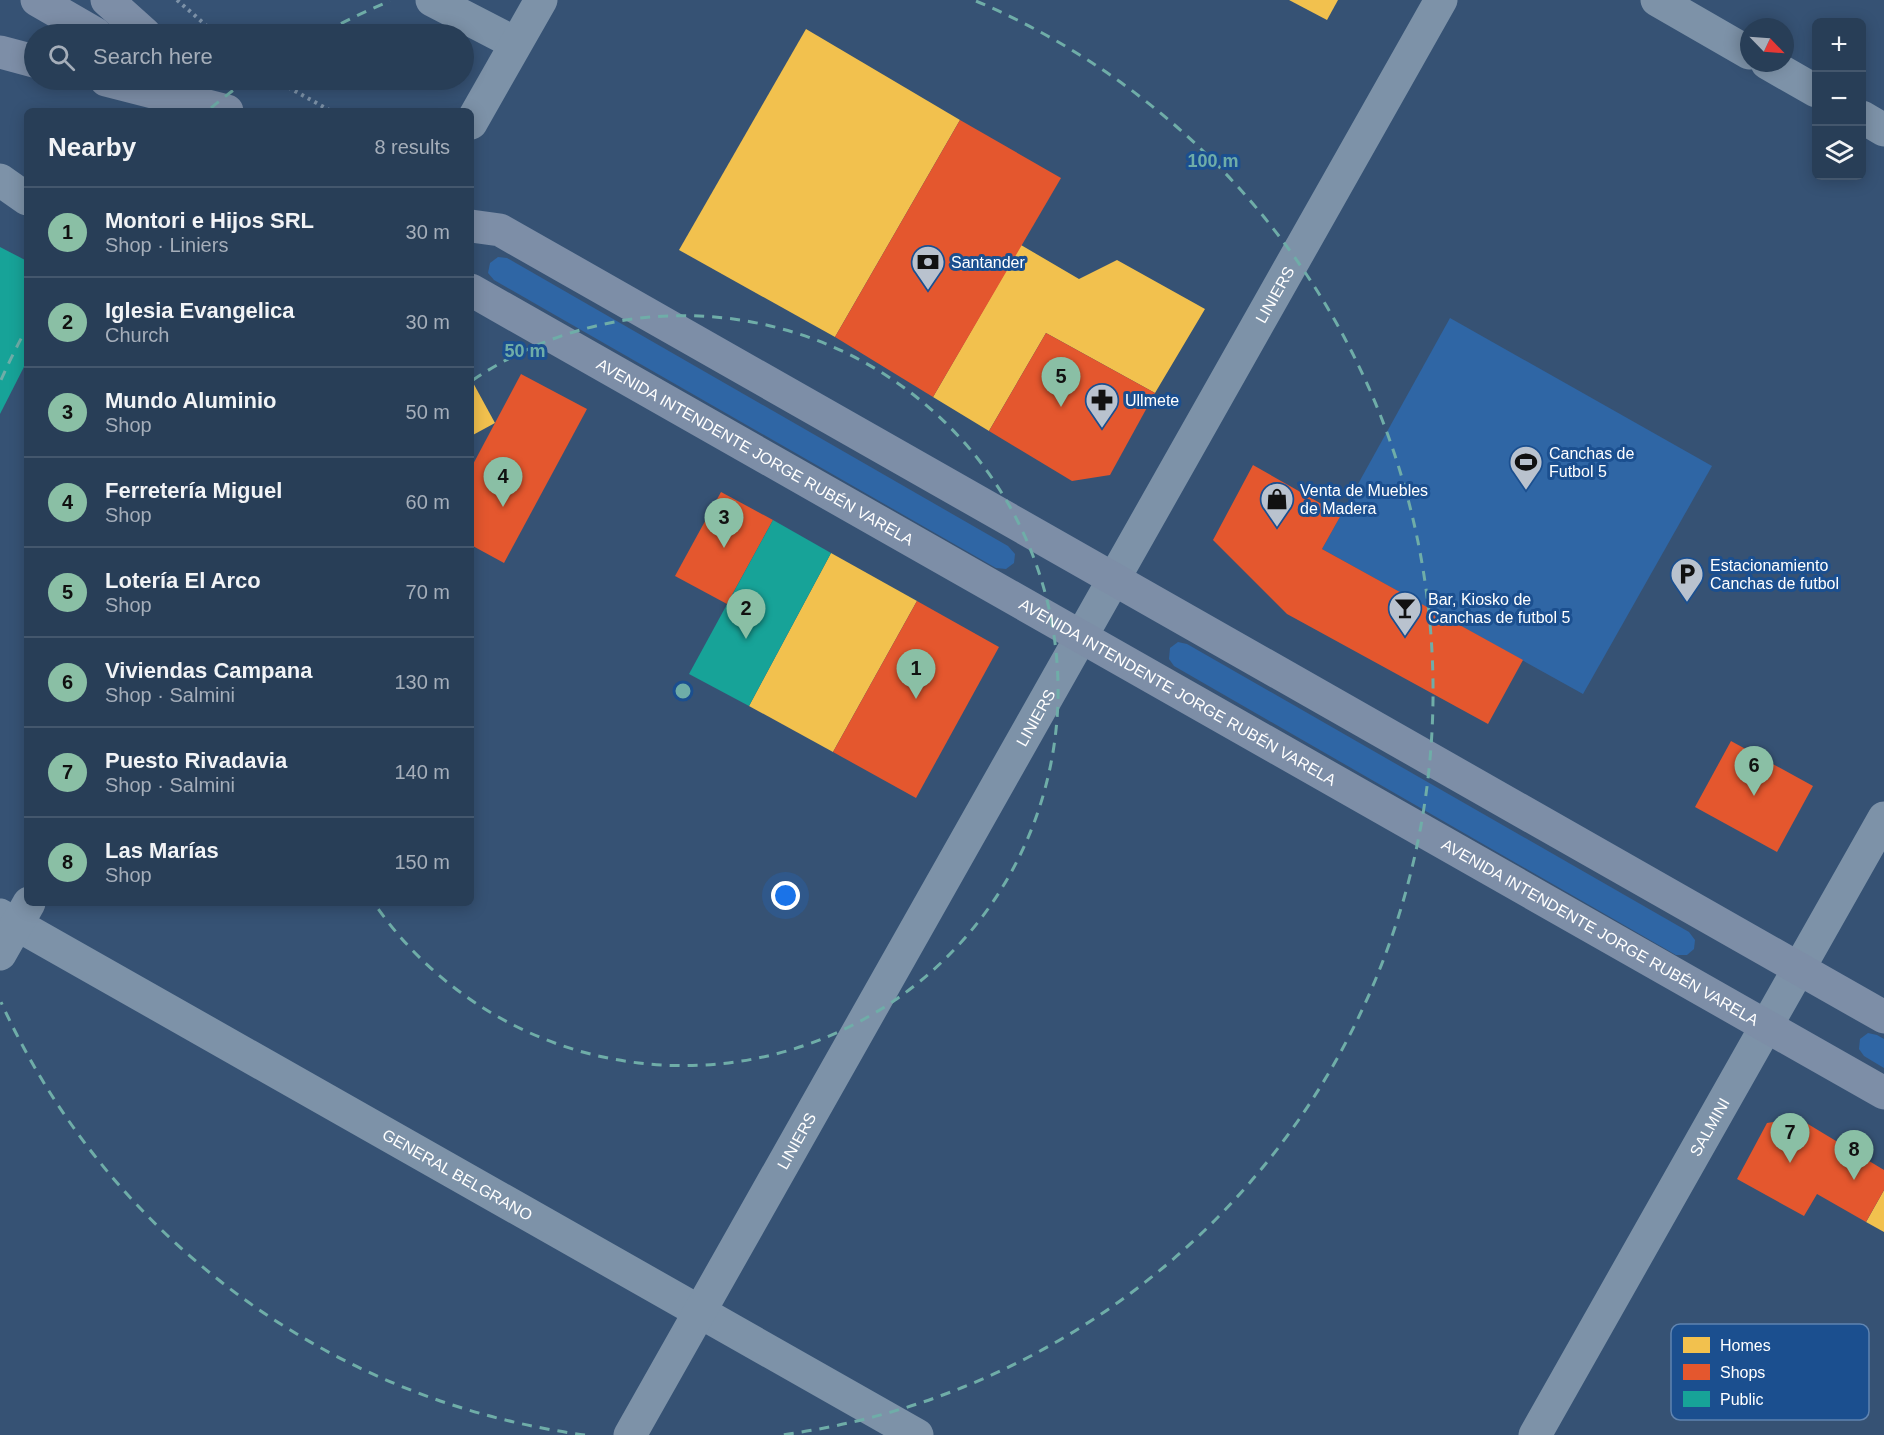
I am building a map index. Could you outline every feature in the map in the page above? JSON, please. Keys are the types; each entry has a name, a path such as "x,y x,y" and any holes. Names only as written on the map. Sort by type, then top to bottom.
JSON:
{"main road":[{"path":"37,0 79,24"},
{"path":"107,0 133,24"},
{"path":"0,52 24,58"},
{"path":"145,90 215,108"},
{"path":"190,90 222,108"},
{"path":"204,90 224,108"},
{"path":"474,226 500,230 1884,1017"},
{"name":"AVENIDA INTENDENTE JORGE RUBÉN VARELA","path":"474,292 1884,1093"}],"street":[{"path":"432,0 516,44"},
{"path":"474,118 541,0"},
{"name":"LINIERS","path":"630,1435 1441,0"},
{"path":"1657,0 1740,48"},
{"path":"1783,72 1812,89"},
{"path":"0,180 24,198"},
{"name":"SALMINI","path":"1535,1435 1884,818"},
{"path":"0,954 15,914"},
{"name":"GENERAL BELGRANO","path":"15,914 700,1312 917,1435"}],"path":[{"path":"177,0 205,24"},
{"path":"293,90 325,108"}],"shaded area":[{"path":"498,257 507,258 1008,546 1015,554 1014,563 1006,569 996,568 494,280 488,273 490,263"},
{"name":"Canchas de Futbol 5","path":"1450,318 1712,466 1583,694 1322,549"},
{"path":"1178,642 1187,644 1689,932 1695,940 1694,949 1687,955 1676,955 1174,666 1169,659 1170,648"},
{"path":"1868,1033 1884,1039 1884,1068 1864,1056 1859,1049 1860,1039"}],"building: Homes":[{"path":"1289,0 1338,0 1327,20"},
{"path":"806,29 960,120 835,337 679,250"},
{"path":"1021,245 1079,279 1117,260 1205,309 1155,393 1046,333 989,431 933,397"},
{"path":"474,384 495,423 474,434"},
{"path":"831,553 917,601 833,752 749,706"},
{"path":"1884,1190 1884,1232 1866,1222"}],"building: Shops":[{"name":"Santander","path":"960,120 1061,178 933,397 835,337"},
{"path":"1046,333 1155,393 1110,475 1072,481 989,431"},
{"path":"521,374 587,409 504,563 474,547 474,462"},
{"name":"Bar, Kiosko de Canchas de futbol 5","path":"1253,465 1341,515 1322,549 1523,660 1488,724 1287,614 1213,540"},
{"path":"721,492 773,520 727,604 675,576"},
{"path":"917,601 999,647 916,798 833,752"},
{"path":"1731,741 1813,786 1777,852 1695,807"},
{"path":"1798,1118 1884,1170 1884,1190 1866,1222 1817,1194 1804,1216 1737,1179 1767,1123"}],"building: Public":[{"path":"0,247 24,259 24,367 0,414"},
{"path":"773,520 831,553 749,706 689,674"}],"place":[{"name":"Santander","path":"928,291"},
{"name":"Lotería El Arco","path":"1061,407"},
{"name":"Ullmete","path":"1102,429"},
{"name":"Canchas de Futbol 5","path":"1526,491"},
{"name":"Ferretería Miguel","path":"503,507"},
{"name":"Venta de Muebles de Madera","path":"1277,528"},
{"name":"Mundo Aluminio","path":"724,548"},
{"name":"Estacionamiento Canchas de futbol","path":"1687,603"},
{"name":"Bar, Kiosko de Canchas de futbol 5","path":"1405,637"},
{"name":"Iglesia Evangelica","path":"746,639"},
{"name":"Montori e Hijos SRL","path":"916,699"},
{"name":"Viviendas Campana","path":"1754,796"},
{"name":"Puesto Rivadavia","path":"1790,1163"},
{"name":"Las Marías","path":"1854,1180"}]}
